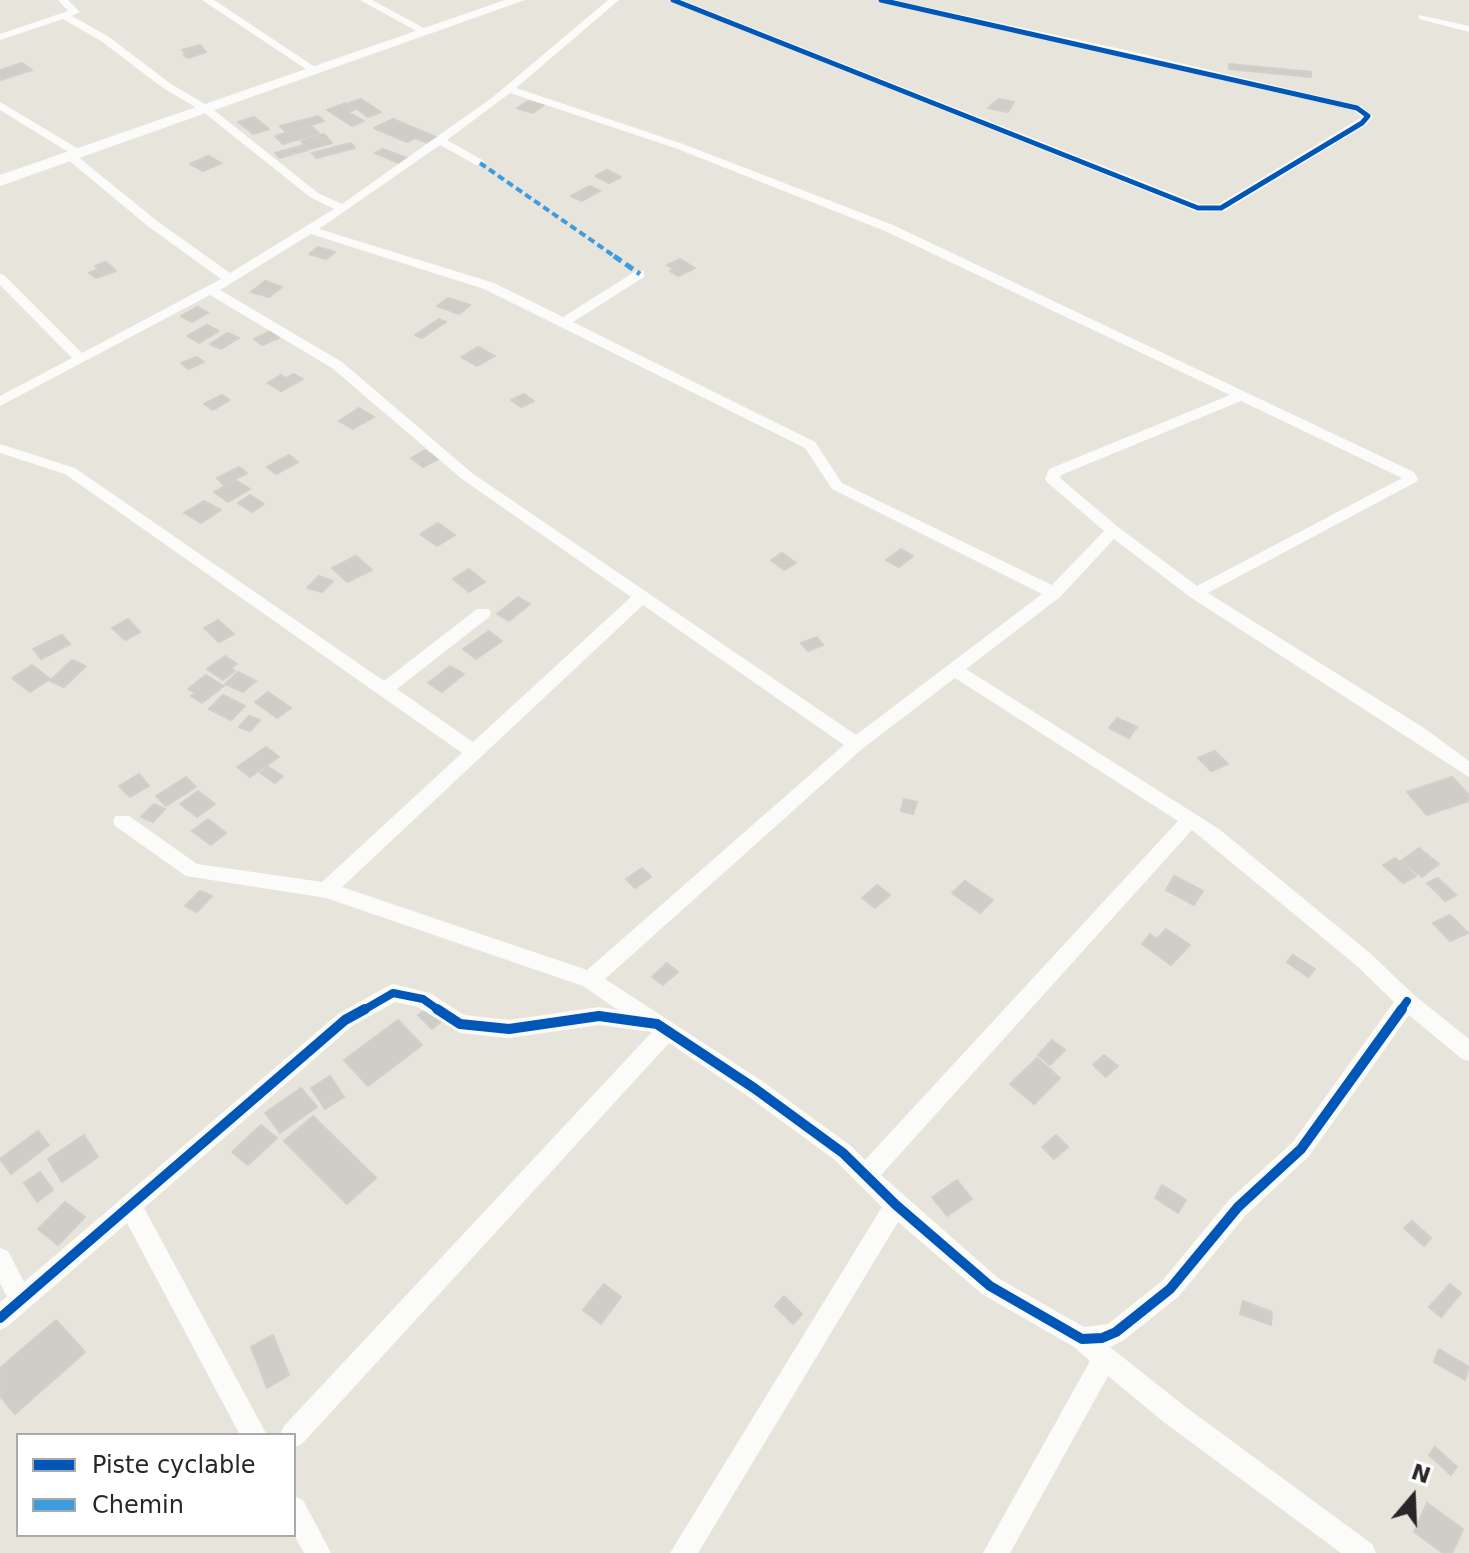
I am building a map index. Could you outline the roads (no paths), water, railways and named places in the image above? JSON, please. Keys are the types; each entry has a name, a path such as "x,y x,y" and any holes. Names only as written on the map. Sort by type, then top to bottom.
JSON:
{"street":[{"path":"0,37 75,12 63,0"},
{"path":"207,0 316,71"},
{"path":"365,0 426,32"},
{"path":"0,181 517,0"},
{"path":"0,402 230,279 343,209 509,89 614,0"},
{"path":"673,0 1198,208 1221,208 1362,123 1368,116 1357,108 881,0"},
{"path":"66,17 105,39 167,86 206,109 314,195 343,209"},
{"path":"1422,17 1469,29"},
{"path":"509,89 679,146 889,228 1411,479 1196,593"},
{"path":"0,105 74,154 153,224 230,279"},
{"path":"441,141 480,163"},
{"path":"310,230 489,286 810,445 837,486 1054,593"},
{"path":"563,323 640,274"},
{"path":"0,278 81,359"},
{"path":"210,289 337,365 467,476 856,744"},
{"path":"1240,396 1054,472 1052,479 1113,531 1196,593 1418,733 1469,770"},
{"path":"0,448 70,471 474,752"},
{"path":"590,980 856,744 1054,593 1113,531"},
{"path":"326,890 640,598"},
{"path":"383,691 483,613"},
{"path":"954,669 1212,834 1469,1052"},
{"path":"866,1175 1190,820"},
{"path":"122,821 193,871 326,890 590,980 767,1097 843,1153 896,1205 990,1286 1082,1339 1174,1414 1363,1553"},
{"path":"0,1318 345,1020 393,993 423,999 460,1024 509,1029 599,1016 662,1028"},
{"path":"1082,1339 1102,1338 1116,1332 1170,1289 1238,1207 1301,1149 1407,1001"},
{"path":"295,1433 662,1028"},
{"path":"130,1205 253,1433"},
{"path":"683,1553 896,1205"},
{"path":"0,1259 21,1300"},
{"path":"996,1553 1105,1358"},
{"path":"296,1513 318,1553"}]}
